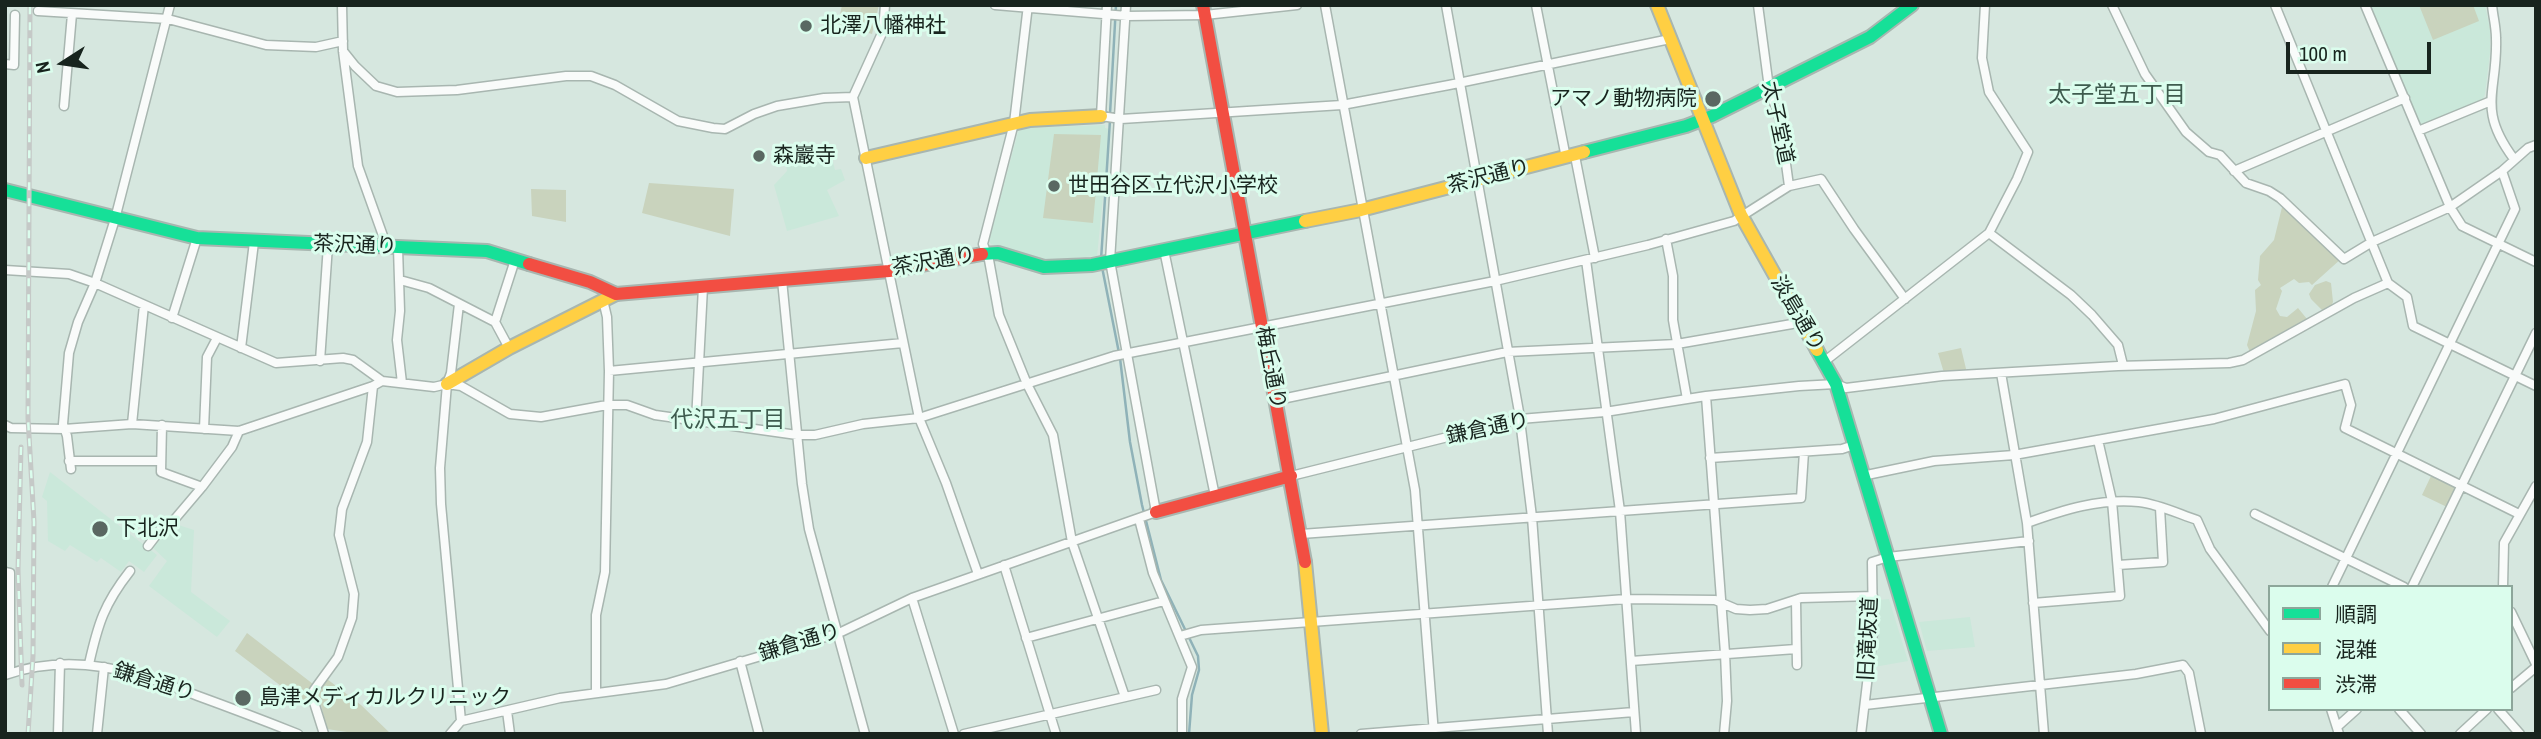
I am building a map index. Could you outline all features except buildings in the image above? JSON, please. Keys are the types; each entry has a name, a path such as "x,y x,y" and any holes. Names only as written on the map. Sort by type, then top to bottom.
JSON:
{"street":[{"path":"160,461 70,465 64,429 69,353 115,219 170,5"},
{"path":"342,5 343,46 358,166 393,247 400,280 397,340 402,383"},
{"path":"885,5 883,31 853,97 919,418 946,483 978,574"},
{"path":"995,5 1118,15 1297,5"},
{"path":"1107,5 1118,15"},
{"path":"1126,5 1118,15 1106,262 1126,354 1153,573 1182,635 1192,667 1182,699 1182,734"},
{"path":"1325,5 1407,447 1418,526 1434,732"},
{"path":"1446,5 1520,419 1532,517 1548,734"},
{"path":"1536,5 1571,157 1590,259 1597,348 1620,511 1636,734"},
{"name":"淡島通り","path":"1657,5 1741,215 1836,384 1941,734"},
{"name":"太子堂道","path":"447,384 461,386 510,414 520,416 541,417 607,405 627,405 655,415 732,428 815,435 863,424 919,418 1114,356 1495,281 1734,221 1789,186 1780,120 1769,88 1758,5"},
{"path":"1825,361 1989,233 2018,179 2028,152 1989,92 1982,58 1985,5"},
{"path":"2112,5 2146,74 2179,125 2209,152 2220,155 2246,183 2280,198 2344,258 2372,242 2450,207 2536,145"},
{"path":"2275,5 2388,283 2407,297 2413,326 2536,386"},
{"path":"2365,5 2450,207 2462,226 2536,262"},
{"path":"2491,5 2496,38 2491,101 2495,129 2514,159"},
{"path":"1028,7 1014,123 983,244 999,315 1027,384 1053,435 1072,542 1125,697"},
{"name":"茶沢通り","path":"5,190 197,238 487,251 590,282 616,294 889,271 987,253 998,253 1044,267 1106,262 1362,210 1571,157 1702,120 1870,37 1906,7"},
{"name":"梅丘通り","path":"1204,10 1244,234 1292,476 1312,622 1322,734"},
{"path":"38,11 168,19 266,45 343,46"},
{"path":"64,106 72,14"},
{"path":"5,64 14,65 15,15"},
{"path":"1112,117 1118,15"},
{"path":"866,158 1030,120 1222,113 1342,104 1670,39"},
{"path":"343,46 360,71 376,86 397,92 457,90 583,75 604,80 678,121 725,129 777,106 824,98 853,97"},
{"path":"2234,171 2405,98"},
{"path":"2418,131 2491,101"},
{"path":"2333,585 2515,208 2502,171"},
{"path":"1789,186 1821,179 1905,299"},
{"path":"1989,233 2071,295 2092,315 2118,345 2123,365"},
{"path":"172,318 197,238"},
{"path":"1666,240 1673,276 1673,320 1686,399"},
{"path":"241,348 254,242"},
{"path":"320,361 328,245"},
{"path":"1164,250 1214,496"},
{"path":"495,322 515,260"},
{"path":"5,270 69,274 276,363 354,359 382,381 434,387 447,384 509,348 616,294"},
{"path":"782,279 809,529 865,734"},
{"path":"400,280 429,288 495,322 509,348"},
{"name":"鎌倉通り","path":"461,721 596,693 666,684 839,634 912,598 1146,516 1214,496 1520,419 1605,412 1706,396 1836,384 1846,388 1942,376 2123,365 2204,366 2243,360 2354,298 2388,283"},
{"path":"696,421 703,287"},
{"path":"596,693 596,615 605,572 609,371 607,317 603,300"},
{"path":"450,734 461,721 440,504 440,468 447,384 451,373 459,304"},
{"path":"132,424 144,305"},
{"path":"1277,400 1507,352 1677,344 1792,324 1801,320"},
{"path":"2413,585 2536,333"},
{"path":"204,429 207,357 217,338"},
{"path":"609,371 903,343"},
{"path":"2001,373 2027,523 2044,734"},
{"path":"5,425 11,428 64,429 132,424 239,431 382,381"},
{"path":"1862,475 1934,461 2014,455 2098,440 2248,411 2345,384 2351,405 2345,428 2519,514"},
{"path":"324,734 312,696 338,656 355,605 339,535 342,509 368,442 373,386"},
{"path":"1706,396 1725,653 1727,701 1724,734"},
{"path":"162,425 161,472 202,487"},
{"path":"148,546 202,487 232,447 239,431"},
{"path":"2033,603 2120,596 2112,501 2098,440"},
{"path":"1710,458 1854,446"},
{"path":"1301,534 1801,498 1804,452"},
{"path":"2503,585 2504,542 2536,486"},
{"path":"2027,523 2056,512 2112,501 2142,502 2197,520 2210,549 2268,629"},
{"path":"2118,565 2163,562 2160,508"},
{"path":"2255,514 2400,585"},
{"path":"1888,557 2029,541"},
{"name":"旧滝坂道","path":"1861,734 1873,633 1872,562 1888,557"},
{"path":"1004,565 1056,734"},
{"path":"89,664 98,623 108,600 130,571"},
{"path":"5,572 10,573 8,674"},
{"path":"1182,635 1194,631 1626,599 1721,601 1736,609 1750,610 1830,596 1873,596"},
{"path":"912,598 954,734"},
{"path":"1797,600 1797,665"},
{"path":"1027,638 1164,601"},
{"path":"2513,615 2536,666 2513,686"},
{"path":"1631,661 1796,649"},
{"path":"740,661 759,734"},
{"path":"58,734 60,663"},
{"name":"鎌倉通り","path":"8,674 40,665 60,663 89,664 128,671 298,734"},
{"path":"1865,705 2136,674 2183,665 2189,673 2201,734"},
{"path":"97,734 104,667"},
{"path":"964,734 1156,690"},
{"path":"507,711 510,734"},
{"path":"2332,711 2338,730 2355,711"},
{"path":"2401,711 2421,734"},
{"path":"2460,734 2485,711"},
{"path":"2500,711 2520,734"},
{"path":"1361,734 1434,732 1634,712"}],"shaded area":[{"path":"842,5 879,5 872,34 838,24"},
{"path":"2370,5 2485,5 2490,29 2490,53 2483,99 2419,124"},
{"path":"2419,5 2473,5 2479,21 2433,40"},
{"name":"世田谷区立代沢小学校","path":"1105,125 1105,128 1110,129 1097,256 1046,260 991,244 989,241 1018,132 1023,128"},
{"path":"1054,134 1101,135 1093,223 1043,218"},
{"path":"832,158 835,170 841,169 845,180 827,190 839,216 787,231 774,185 787,171 786,165 798,161 800,166"},
{"path":"649,183 734,189 730,236 642,213"},
{"path":"531,189 566,190 566,222 532,216"},
{"path":"2283,203 2342,258 2312,285 2309,282 2299,283 2294,279 2280,288 2282,291 2276,309 2280,316 2287,317 2298,308 2307,319 2306,322 2250,352 2247,345 2256,311 2255,290 2261,285 2258,280 2260,256 2274,240"},
{"path":"2326,281 2331,283 2333,302 2330,308 2322,310 2309,294 2315,285"},
{"path":"1961,348 1967,373 1944,373 1938,353"},
{"path":"50,472 157,555 144,572 129,561 121,572 101,558 97,562 70,545 65,551 48,541 47,501 42,497"},
{"path":"2431,476 2456,488 2447,507 2422,495"},
{"path":"172,523 194,530 191,592 230,621 217,637 149,586 167,561 151,546"},
{"path":"1889,599 1908,661 1874,667 1879,600"},
{"path":"1970,617 1975,647 1927,651 1919,622"},
{"path":"247,633 313,684 310,689 312,706 281,695 281,686 235,651"},
{"path":"327,679 361,705 391,734 360,734 327,729 318,693"}],"waterway":[{"path":"1110,114 1116,5"},
{"path":"1101,260 1110,120"},
{"path":"1102,267 1120,358 1130,442 1142,505 1161,580 1198,656 1199,670 1192,695 1189,734"}],"railway":[{"path":"28,734 33,656 34,522 28,418 30,5"},
{"path":"21,447 18,570 22,685"}],"traffic: fast":[{"path":"1584,152 1686,126 1712,116 1870,37 1912,5"},
{"path":"5,190 197,238 487,251 529,264"},
{"path":"982,254 998,253 1044,267 1092,265 1305,221"},
{"path":"1817,350 1836,384 1941,734"}],"traffic: slow":[{"path":"1657,5 1741,215 1817,350"},
{"path":"866,158 1030,120 1101,116"},
{"path":"1305,221 1361,210 1584,152"},
{"path":"447,384 509,348 616,294"},
{"path":"1305,562 1322,734"}],"traffic: jam":[{"path":"1203,5 1305,562"},
{"path":"529,264 590,282 616,294 889,271 982,254"},
{"path":"1156,512 1291,476"}],"place":[{"name":"北澤八幡神社","path":"806,26"},
{"name":"アマノ動物病院","path":"1713,99"},
{"name":"森巖寺","path":"759,156"},
{"name":"世田谷区立代沢小学校","path":"1054,186"},
{"name":"下北沢","path":"100,529"},
{"name":"島津メディカルクリニック","path":"243,698"}],"district":[{"name":"太子堂五丁目","path":"2117,96"},
{"name":"代沢五丁目","path":"728,421"}]}
